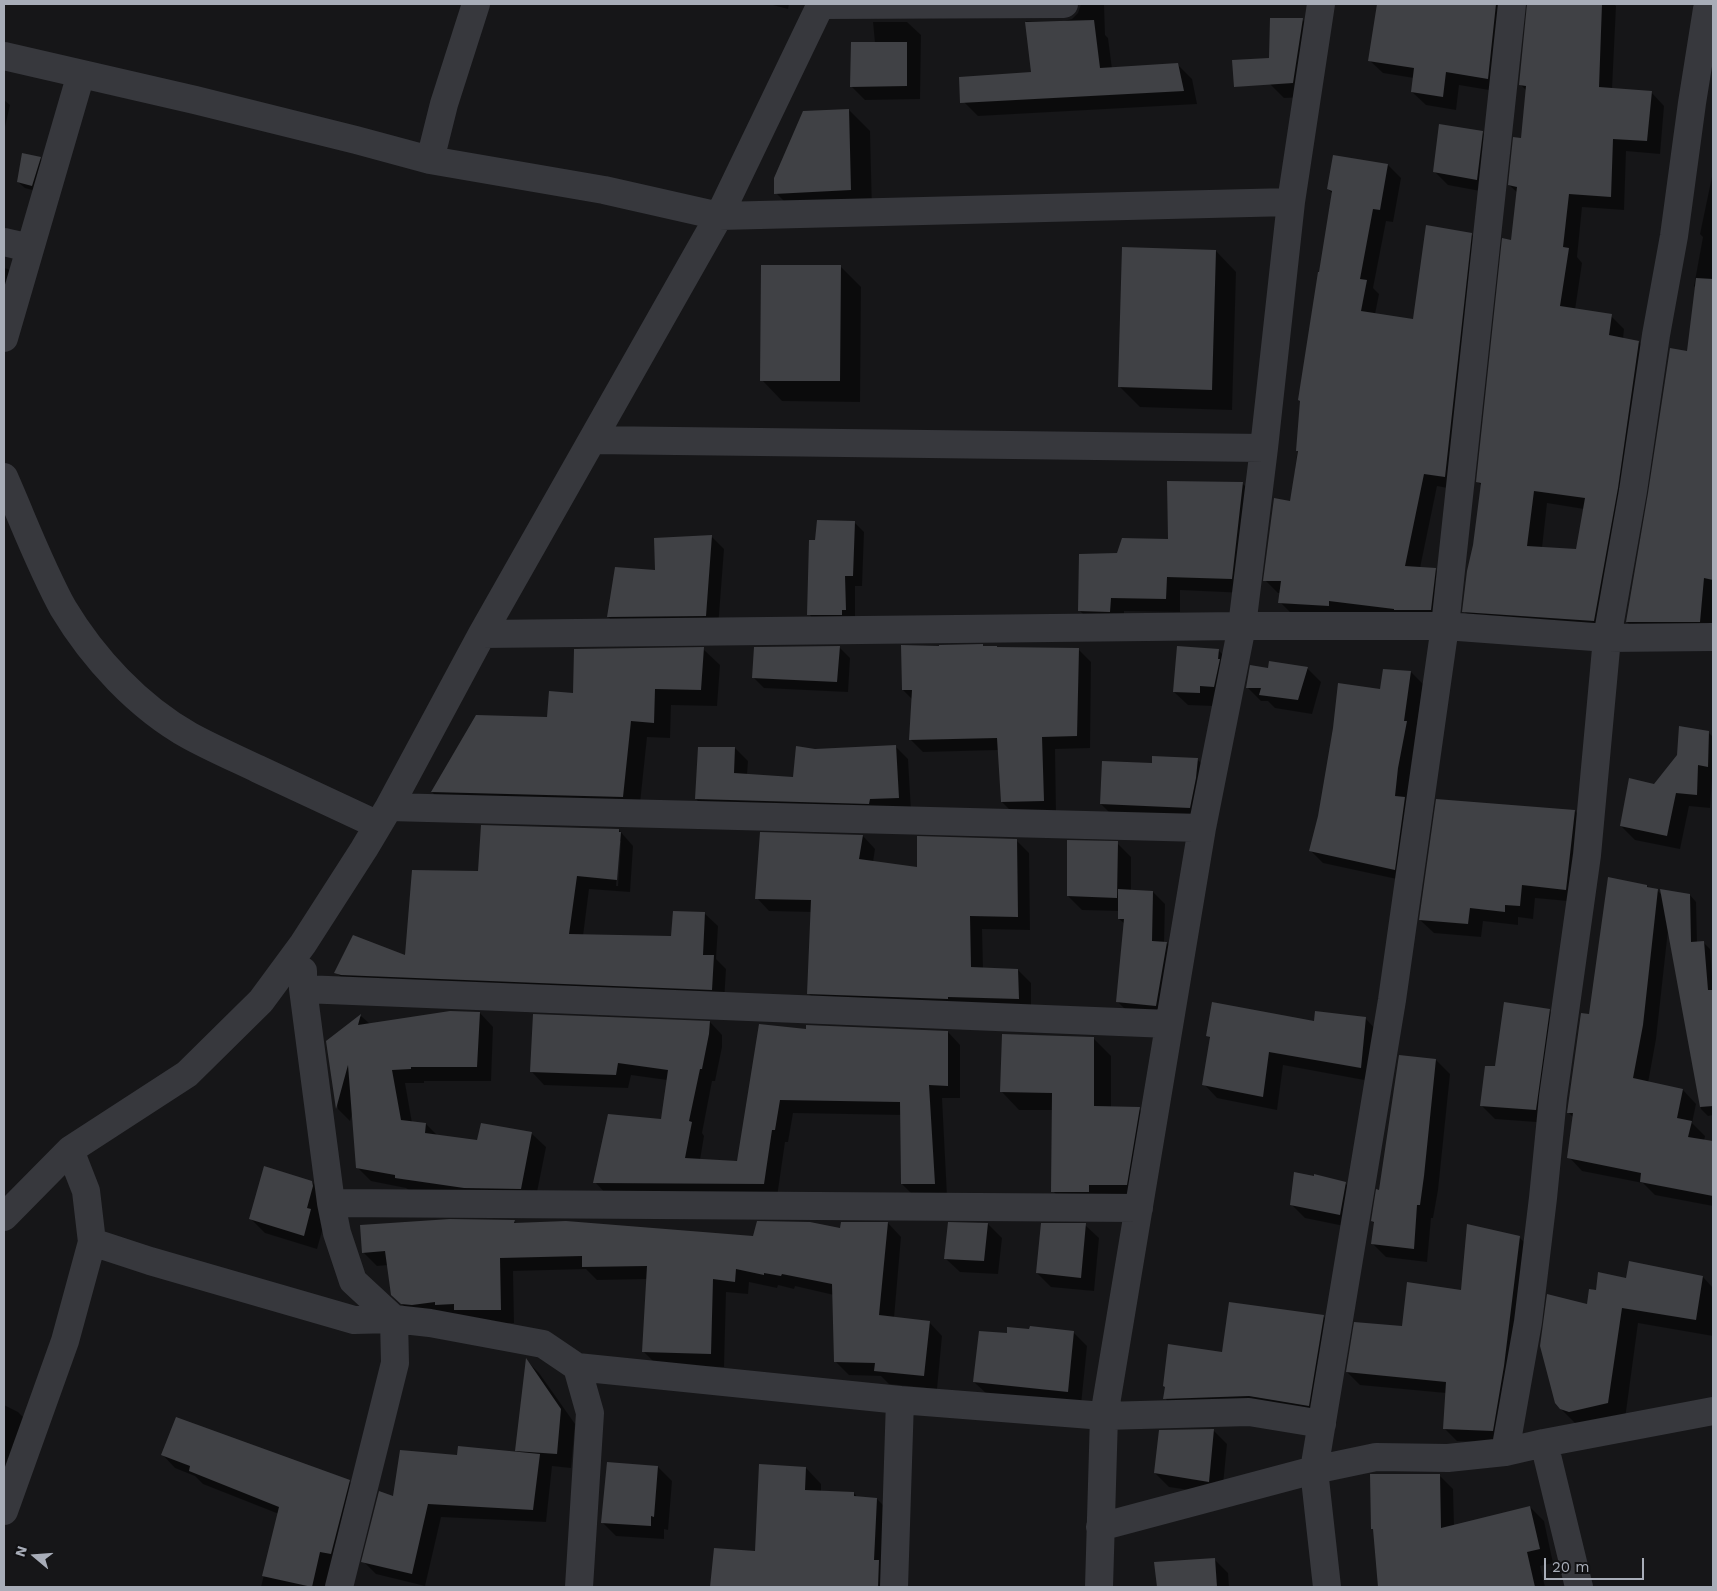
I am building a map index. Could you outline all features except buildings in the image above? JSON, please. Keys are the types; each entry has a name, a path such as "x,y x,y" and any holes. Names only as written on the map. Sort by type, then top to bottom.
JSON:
{"street":[{"path":"430,160 444,104 476,4"},
{"path":"4,1217 70,1150 187,1074 261,1001 302,944 383,816 482,634 719,216 821,4 1064,4"},
{"path":"1098,1587 1104,1416 1202,828 1242,626 1291,202 1321,4"},
{"path":"1327,1587 1314,1470 1392,1000 1445,626 1512,4"},
{"path":"1505,1452 1528,1322 1553,1097 1588,855 1608,638 1633,492 1654,344 1674,236 1705,8"},
{"path":"4,56 223,107 430,160 604,190 719,216 1291,202"},
{"path":"4,338 81,74"},
{"path":"4,242 30,248"},
{"path":"592,440 1264,448"},
{"path":"4,477 47,576 64,608 106,666 131,692 189,735 310,794 383,816 1202,828"},
{"path":"482,634 1242,626 1445,626 1608,638 1713,637"},
{"path":"302,944 303,989 331,1203 337,1233 353,1281 394,1319 395,1364 339,1587"},
{"path":"303,989 1169,1024"},
{"path":"4,1511 64,1341 92,1242 86,1191 70,1150"},
{"path":"331,1203 1139,1208"},
{"path":"92,1242 159,1264 354,1320 394,1319 438,1324 543,1344 577,1367 900,1400 1104,1416 1249,1412 1322,1424"},
{"path":"577,1367 590,1413 579,1587"},
{"path":"894,1587 900,1400"},
{"path":"1100,1527 1314,1470 1376,1457 1448,1458 1505,1452 1713,1411"},
{"path":"1544,1443 1579,1587"}]}
